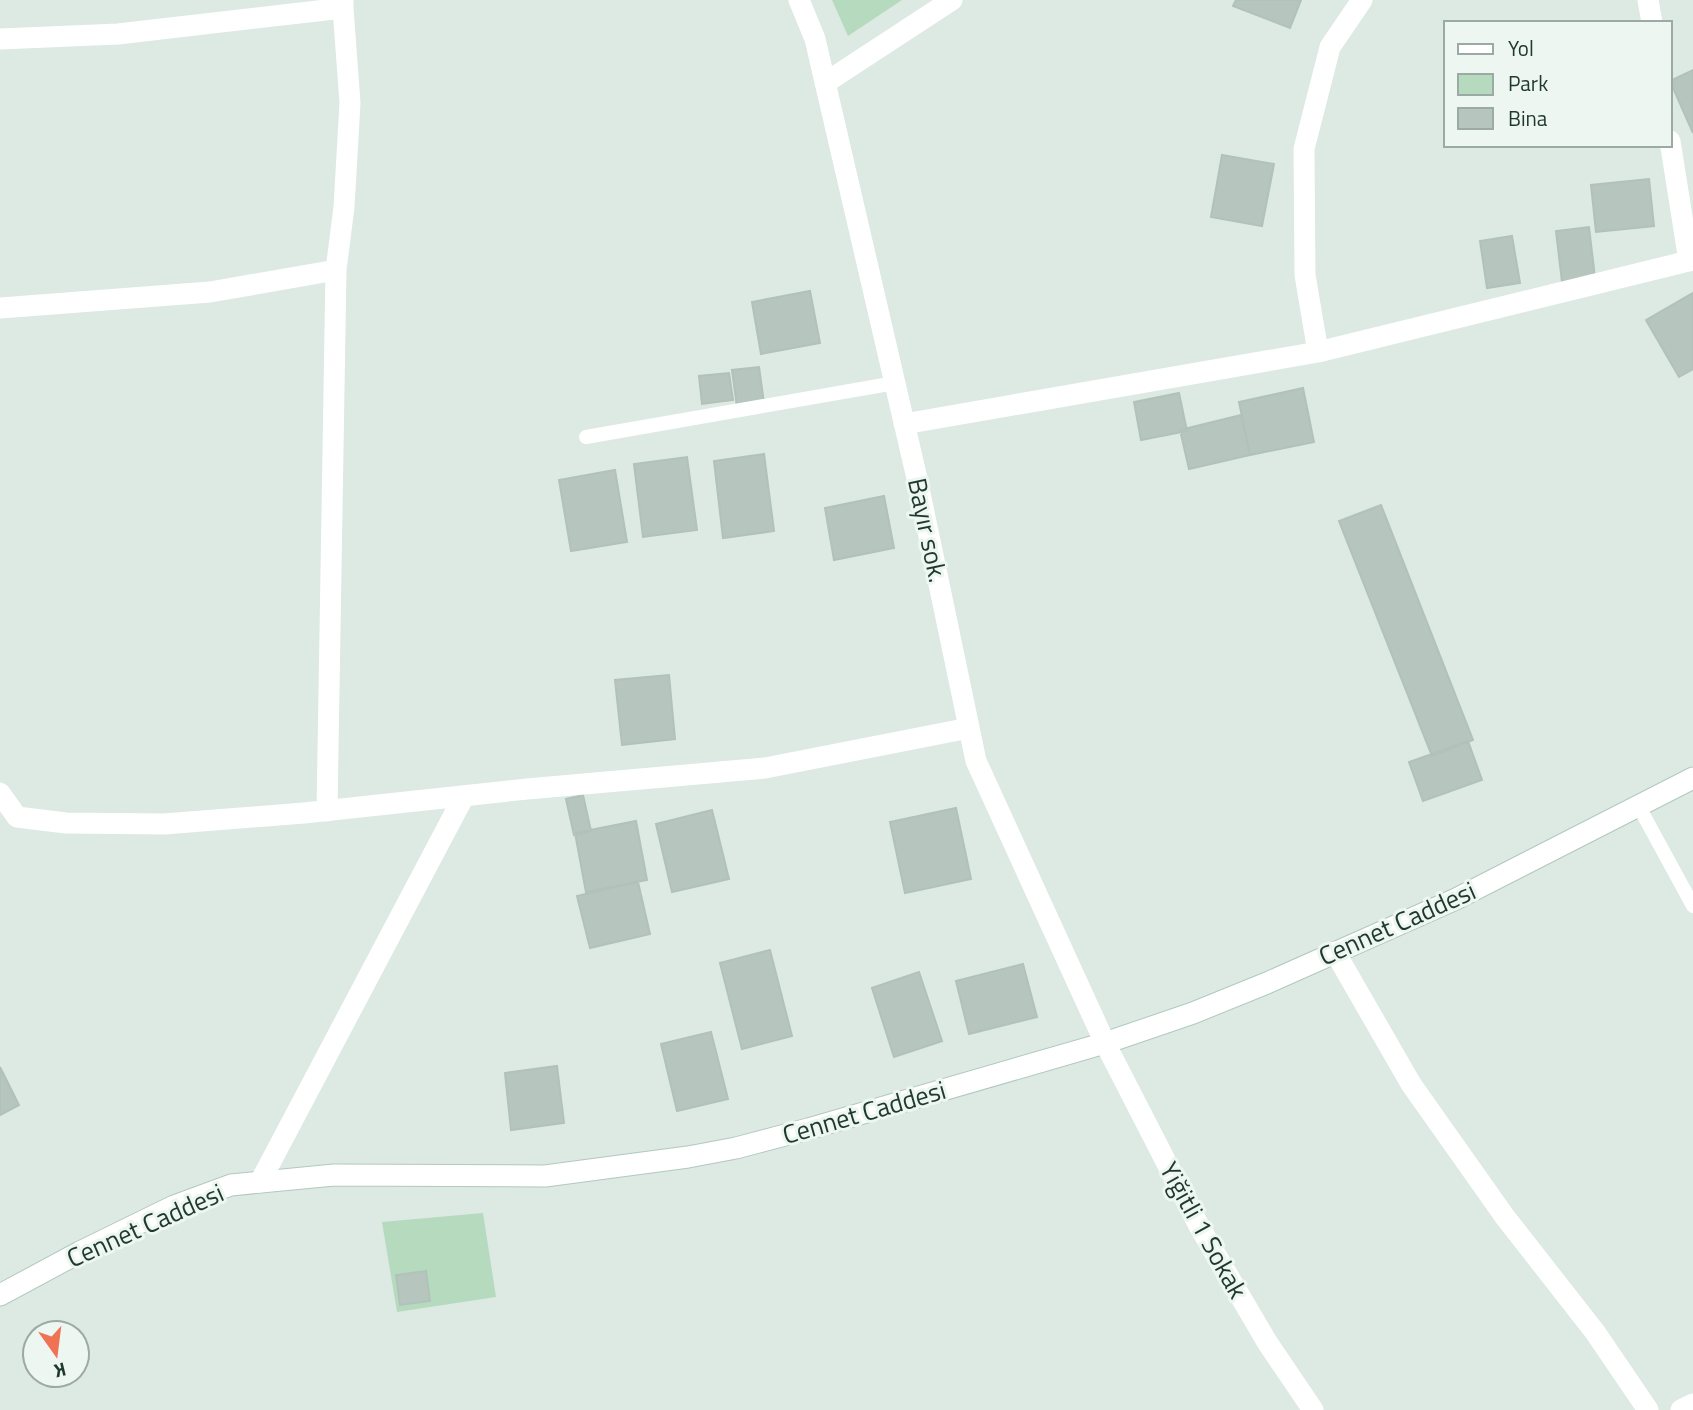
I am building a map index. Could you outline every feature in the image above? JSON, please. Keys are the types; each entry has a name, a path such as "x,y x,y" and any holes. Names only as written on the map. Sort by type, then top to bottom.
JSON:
{"street":[{"name":"Bayır sok.","path":"799,0 815,39 895,383 976,761 1105,1043"},
{"path":"825,83 952,0"},
{"path":"1318,352 1305,275 1304,149 1330,47 1362,0"},
{"path":"1648,0 1652,21"},
{"path":"0,38 118,34 343,4 350,103 337,270 327,811"},
{"path":"904,424 1318,352 1691,261 1671,147"},
{"path":"0,308 210,292 337,270"},
{"path":"0,793 17,817 66,823 164,824 327,811 765,768 969,728"},
{"name":"Cennet Caddesi","path":"0,1295 173,1206 231,1185 334,1175 545,1176 688,1157 736,1148 808,1129 1105,1043 1193,1013 1455,899 1693,778"},
{"path":"260,1182 464,796"},
{"path":"1335,952 1412,1084 1505,1217 1595,1332 1648,1410"},
{"name":"Yiğitli 1 Sokak","path":"1105,1043 1199,1226 1267,1342 1313,1410"},
{"path":"1681,1410 1693,1404"}],"lane":[{"path":"586,437 895,383"},
{"path":"1638,806 1693,906"}],"green space":[{"path":"832,0 902,0 848,36"},
{"path":"483,1213 496,1297 397,1312 382,1222"}],"building":[{"path":"1236,0 1301,0 1290,28 1233,6"},
{"path":"1693,70 1693,133 1672,86 1672,80"},
{"path":"1222,155 1274,164 1262,226 1211,217"},
{"path":"1649,179 1654,226 1596,232 1591,185"},
{"path":"1589,227 1595,278 1562,282 1556,231"},
{"path":"1512,236 1520,283 1487,288 1480,241"},
{"path":"810,291 820,343 761,354 752,302"},
{"path":"1693,293 1693,369 1679,377 1646,320"},
{"path":"759,367 764,403 737,407 732,370"},
{"path":"729,373 733,400 702,404 699,376"},
{"path":"1303,388 1314,442 1250,455 1239,402"},
{"path":"1179,393 1187,431 1141,440 1134,402"},
{"path":"1241,415 1250,455 1189,469 1180,430"},
{"path":"764,454 774,531 723,538 714,461"},
{"path":"687,457 697,530 643,537 634,464"},
{"path":"615,470 627,542 571,551 559,480"},
{"path":"884,496 894,548 834,560 825,508"},
{"path":"1381,505 1473,740 1432,756 1339,521"},
{"path":"669,675 675,739 622,745 615,680"},
{"path":"1468,741 1482,780 1423,801 1409,762"},
{"path":"583,795 591,831 574,835 566,799"},
{"path":"956,808 971,879 905,893 890,822"},
{"path":"712,810 729,879 672,892 656,824"},
{"path":"636,821 647,880 586,892 575,833"},
{"path":"638,882 650,934 590,948 577,896"},
{"path":"770,950 792,1036 742,1049 720,963"},
{"path":"1023,964 1037,1017 969,1034 956,981"},
{"path":"919,972 942,1041 894,1057 872,988"},
{"path":"711,1032 728,1099 677,1111 661,1044"},
{"path":"557,1066 564,1123 511,1130 505,1073"},
{"path":"0,1067 19,1105 0,1115"},
{"path":"426,1271 430,1301 400,1305 396,1275"}]}
